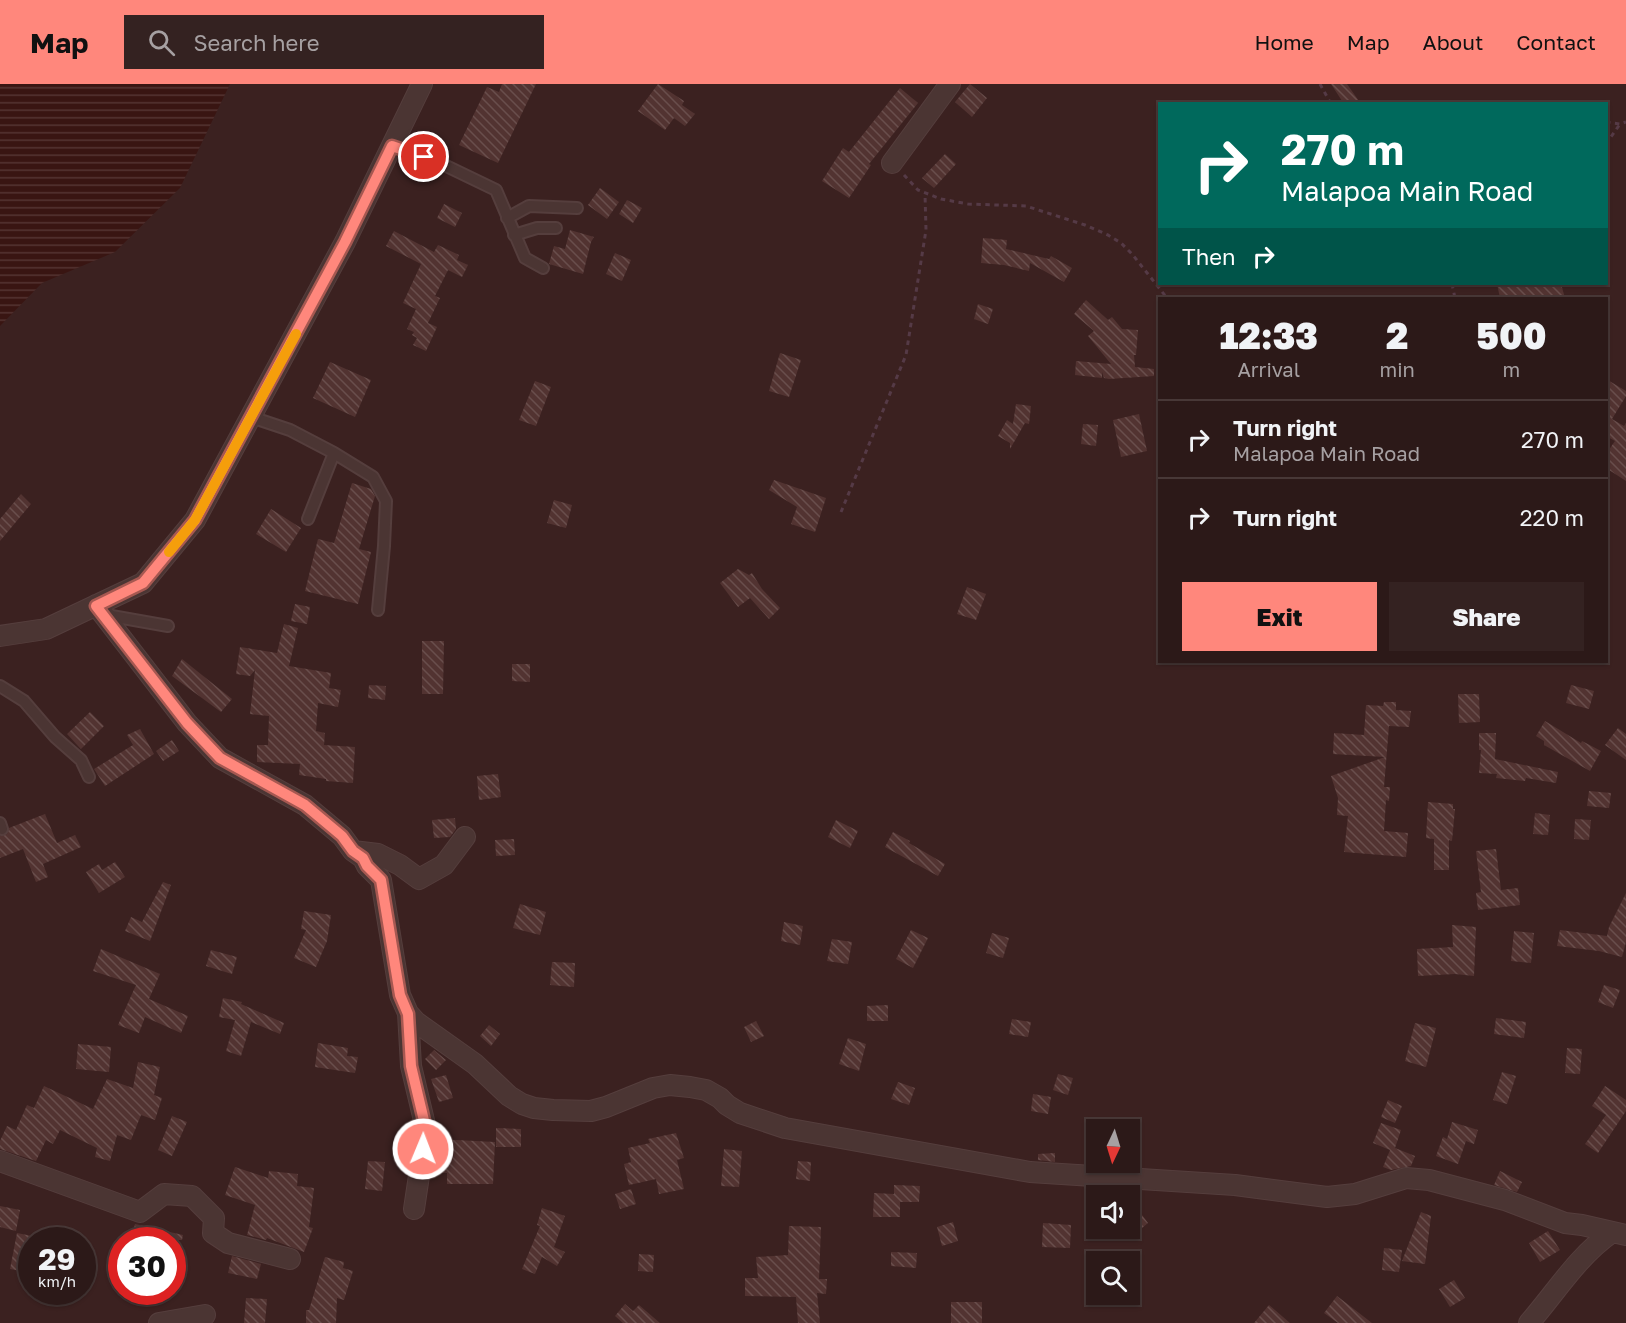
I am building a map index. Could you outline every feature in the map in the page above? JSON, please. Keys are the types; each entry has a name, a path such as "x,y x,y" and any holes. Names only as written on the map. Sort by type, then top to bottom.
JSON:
{"street":[{"path":"0,636 46,629 99,610 143,583 195,520 345,242 422,84"},
{"path":"892,163 950,84"},
{"path":"99,610 187,723 220,758 305,805 342,836 381,880 400,995 408,1014 411,1066 426,1129 414,1209"},
{"path":"353,851 378,854 400,865 419,879 444,865 465,837"},
{"path":"408,1014 475,1064 509,1096 534,1108 573,1112 591,1111 653,1088 670,1085 690,1087 706,1090 740,1113 785,1128 1030,1172 1235,1185 1327,1197 1354,1194 1406,1178 1429,1179 1505,1200 1564,1223 1619,1234"},
{"path":"0,1161 140,1212 164,1194 192,1196 214,1218 213,1233 228,1243 290,1259"},
{"path":"1530,1323 1596,1244 1619,1234"},
{"path":"159,1323 206,1316"}],"lane":[{"path":"392,146 440,163 496,190 525,258 543,268"},
{"path":"507,218 529,206 576,208"},
{"path":"514,235 537,228 556,228"},
{"path":"251,417 290,430 373,477 386,501 378,610"},
{"path":"308,519 334,453"},
{"path":"99,610 168,626"},
{"path":"0,686 24,701 55,736 81,760 89,777"}],"path":[{"path":"1320,84 1330,102"},
{"path":"1608,122 1620,124 1626,122"},
{"path":"1608,141 1620,124"},
{"path":"892,163 918,190 925,194 968,204 1026,206 1085,225 1121,243 1166,297"},
{"path":"841,512 906,355 926,230 925,194"}],"shaded area":[{"path":"0,84 230,84 180,188 115,252 42,283 0,326"}],"building":[{"path":"502,84 536,84 498,163 459,145 487,87 499,92"},
{"path":"658,84 684,101 682,105 695,114 685,126 674,118 665,130 638,111"},
{"path":"970,84 987,98 972,117 955,102"},
{"path":"1331,84 1347,84 1360,102 1343,102"},
{"path":"900,88 918,103 869,164 871,165 849,198 822,181 843,148 849,152"},
{"path":"945,154 956,164 934,188 922,178"},
{"path":"600,188 619,202 607,219 588,205"},
{"path":"627,200 642,208 633,223 619,214"},
{"path":"444,204 462,213 455,227 437,218"},
{"path":"570,230 594,237 583,274 549,264 554,246 565,249"},
{"path":"394,231 434,252 438,245 459,255 457,260 468,265 462,277 448,270 435,296 440,298 428,323 437,327 426,351 413,345 417,338 412,335 414,332 407,329 416,309 403,303 421,264 386,246"},
{"path":"983,238 1007,240 1006,249 1049,259 1051,256 1072,268 1064,282 1030,263 1029,271 1004,265 981,263"},
{"path":"615,253 631,260 622,281 606,274"},
{"path":"1497,285 1561,285 1565,297 1500,297"},
{"path":"1086,300 1108,320 1112,317 1122,329 1138,330 1136,355 1134,355 1135,367 1154,369 1154,376 1109,379 1104,378 1102,372 1102,378 1075,375 1076,361 1111,364 1088,336 1094,331 1074,314"},
{"path":"978,304 993,309 988,324 974,319"},
{"path":"780,353 801,360 789,397 769,391"},
{"path":"330,362 371,380 355,417 313,398"},
{"path":"1608,380 1626,391 1626,396 1612,419 1624,426 1626,423 1626,481 1608,469 1608,451 1615,441 1608,437"},
{"path":"535,381 551,387 536,426 519,420"},
{"path":"1016,404 1031,406 1029,424 1025,423 1010,449 1010,443 998,436 1007,420 1013,424"},
{"path":"1139,414 1147,451 1121,457 1113,420"},
{"path":"1083,424 1098,425 1096,446 1081,444"},
{"path":"774,480 826,498 815,532 791,524 797,507 769,490"},
{"path":"352,483 371,489 375,496 359,549 371,552 358,604 305,591 318,539 334,543"},
{"path":"21,494 31,504 0,541 0,519"},
{"path":"554,500 572,505 566,528 547,523"},
{"path":"271,509 301,528 286,552 256,534"},
{"path":"738,569 749,575 752,573 762,589 780,608 769,619 750,598 738,607 720,583"},
{"path":"967,587 986,594 976,620 957,614"},
{"path":"295,604 310,607 307,624 291,621"},
{"path":"284,624 298,628 289,666 331,673 329,688 341,690 338,707 318,703 316,731 325,733 324,745 355,747 353,783 326,781 326,779 299,775 300,764 257,762 257,745 268,745 269,716 250,714 255,670 250,676 236,674 240,647 277,653"},
{"path":"422,641 444,641 443,694 422,694"},
{"path":"182,659 232,699 221,712 172,676"},
{"path":"512,664 530,664 530,682 512,681"},
{"path":"369,685 386,686 385,700 368,698"},
{"path":"1571,685 1594,691 1589,709 1566,703"},
{"path":"1458,694 1479,694 1480,722 1459,723"},
{"path":"1384,702 1396,702 1396,710 1411,711 1409,727 1389,726 1384,787 1390,787 1389,801 1386,800 1384,831 1408,833 1406,857 1344,852 1348,816 1337,815 1338,798 1331,776 1385,757 1333,754 1334,733 1364,735 1366,705 1383,706"},
{"path":"90,712 104,726 81,749 67,734"},
{"path":"1545,721 1581,743 1582,741 1601,751 1590,771 1544,745 1544,741 1536,736"},
{"path":"1618,728 1626,734 1626,760 1605,745"},
{"path":"140,729 154,754 105,786 94,769 133,745 127,735"},
{"path":"1479,733 1496,733 1495,759 1558,772 1556,783 1526,778 1525,781 1496,778 1497,774 1479,773 1481,750 1479,750"},
{"path":"172,740 179,751 163,761 156,751"},
{"path":"498,774 501,797 479,800 477,776"},
{"path":"1589,791 1611,793 1609,808 1587,806"},
{"path":"1428,802 1453,804 1453,809 1455,809 1452,841 1449,840 1449,870 1434,870 1434,839 1426,838"},
{"path":"1535,813 1550,815 1548,835 1533,834"},
{"path":"45,814 57,843 75,835 81,847 43,864 48,877 36,882 23,849 0,858 0,836 7,834 9,828"},
{"path":"455,818 456,829 450,837 434,838 432,820"},
{"path":"1575,819 1591,820 1589,840 1574,839"},
{"path":"836,820 858,831 850,848 828,837"},
{"path":"893,832 945,864 938,876 885,847"},
{"path":"514,839 515,855 496,856 495,840"},
{"path":"1496,849 1501,890 1518,888 1520,905 1478,910 1476,893 1481,892 1476,851"},
{"path":"115,862 125,877 99,893 86,872 99,864 102,870"},
{"path":"163,882 171,885 150,941 125,931 131,917 142,922"},
{"path":"1626,893 1626,942 1622,957 1599,951 1557,946 1560,930 1607,936 1609,927"},
{"path":"520,904 546,912 540,935 513,928"},
{"path":"304,911 331,915 327,941 316,967 294,958 306,930 301,929"},
{"path":"784,922 803,926 800,945 781,941"},
{"path":"1452,925 1476,927 1474,976 1455,974 1418,976 1417,949 1453,947"},
{"path":"911,930 928,938 913,968 896,959"},
{"path":"1514,931 1534,933 1531,963 1511,961"},
{"path":"992,933 1009,938 1003,958 986,953"},
{"path":"832,939 852,942 848,964 827,961"},
{"path":"101,949 160,974 149,999 188,1016 181,1033 145,1017 139,1033 118,1025 136,985 93,971"},
{"path":"211,950 237,957 232,974 206,966"},
{"path":"552,962 575,963 574,987 550,985"},
{"path":"1604,985 1620,990 1613,1008 1598,1002"},
{"path":"223,998 242,1002 241,1004 284,1023 280,1034 251,1022 241,1056 226,1051 235,1020 219,1017"},
{"path":"888,1005 888,1021 867,1021 867,1006"},
{"path":"1496,1018 1526,1022 1524,1038 1494,1034"},
{"path":"1012,1019 1031,1022 1028,1037 1009,1034"},
{"path":"756,1021 764,1036 751,1042 744,1027"},
{"path":"1415,1023 1436,1028 1426,1067 1405,1061"},
{"path":"489,1025 500,1034 491,1046 480,1036"},
{"path":"848,1038 866,1044 859,1071 839,1064"},
{"path":"318,1043 348,1048 347,1056 358,1057 355,1073 315,1067"},
{"path":"78,1044 111,1047 109,1072 76,1069"},
{"path":"1567,1048 1582,1049 1580,1074 1565,1073"},
{"path":"434,1050 446,1060 436,1070 425,1059"},
{"path":"138,1062 160,1067 154,1095 162,1098 155,1120 141,1115 131,1140 117,1135 110,1161 95,1157 97,1148 60,1130 53,1144 46,1140 36,1161 0,1149 0,1141 7,1126 16,1130 27,1105 34,1108 44,1086 93,1109 107,1079 133,1088"},
{"path":"1502,1072 1516,1076 1507,1104 1493,1100"},
{"path":"1058,1074 1073,1078 1068,1095 1053,1090"},
{"path":"446,1075 453,1098 439,1102 431,1079"},
{"path":"898,1082 915,1088 909,1105 891,1099"},
{"path":"1605,1086 1626,1100 1626,1111 1598,1153 1585,1144 1606,1115 1592,1106"},
{"path":"1033,1094 1051,1097 1048,1114 1031,1111"},
{"path":"1388,1100 1402,1106 1395,1123 1381,1117"},
{"path":"172,1116 187,1122 172,1156 158,1150"},
{"path":"1452,1122 1478,1130 1474,1144 1466,1141 1458,1164 1436,1156 1443,1137 1447,1139"},
{"path":"1381,1123 1401,1130 1395,1148 1415,1156 1411,1166 1391,1170 1383,1167 1390,1150 1373,1143"},
{"path":"496,1128 521,1129 521,1147 496,1147"},
{"path":"676,1133 684,1158 677,1160 684,1189 659,1194 656,1179 629,1185 624,1164 631,1162 628,1148 650,1143 648,1139"},
{"path":"437,1139 495,1142 493,1184 447,1184 447,1173 432,1173"},
{"path":"724,1149 742,1151 739,1187 721,1186"},
{"path":"1055,1153 1055,1162 1038,1160 1038,1154"},
{"path":"368,1161 385,1162 382,1191 365,1189"},
{"path":"798,1161 811,1162 810,1181 796,1179"},
{"path":"235,1167 268,1178 269,1171 298,1174 297,1186 314,1188 309,1227 313,1228 304,1252 267,1238 266,1240 247,1235 255,1205 225,1195"},
{"path":"1500,1171 1522,1182 1517,1192 1494,1185"},
{"path":"894,1185 920,1186 919,1202 900,1202 900,1217 873,1217 874,1193 894,1194"},
{"path":"631,1189 636,1204 620,1209 615,1194"},
{"path":"0,1206 20,1210 16,1231 0,1227"},
{"path":"542,1208 565,1216 554,1247 565,1252 557,1266 542,1257 535,1274 522,1269 540,1226 537,1225"},
{"path":"1140,1212 1148,1223 1140,1230"},
{"path":"1421,1212 1431,1216 1425,1264 1402,1261"},
{"path":"953,1222 958,1241 942,1246 937,1227"},
{"path":"1043,1223 1071,1225 1070,1248 1042,1247"},
{"path":"789,1226 821,1227 819,1279 827,1279 826,1294 817,1293 820,1323 798,1323 796,1297 745,1296 745,1278 758,1278 756,1257 788,1255"},
{"path":"1548,1231 1560,1250 1540,1262 1529,1243"},
{"path":"17,1233 18,1233 18,1270 10,1269"},
{"path":"1384,1248 1402,1250 1399,1272 1382,1270"},
{"path":"891,1252 917,1253 916,1268 891,1266"},
{"path":"639,1254 654,1255 653,1272 638,1271"},
{"path":"232,1256 261,1264 257,1279 228,1273"},
{"path":"325,1257 344,1262 343,1268 353,1271 344,1300 337,1298 336,1323 306,1323 306,1310 309,1310"},
{"path":"1454,1280 1465,1298 1450,1307 1439,1289"},
{"path":"1337,1296 1372,1323 1338,1323 1324,1313"},
{"path":"246,1298 267,1299 265,1323 244,1323"},
{"path":"951,1302 982,1302 982,1323 951,1323"},
{"path":"625,1304 633,1311 639,1305 660,1323 623,1323 615,1316"},
{"path":"1269,1305 1290,1323 1254,1323"}],"slow traffic":[{"path":"169,552 195,520 296,334"}],"route":[{"path":"423,1149 426,1129 411,1066 408,1014 400,995 381,880 342,836 305,805 220,758 187,723 96,606 143,583 195,520 345,242 392,146 424,157"}]}
